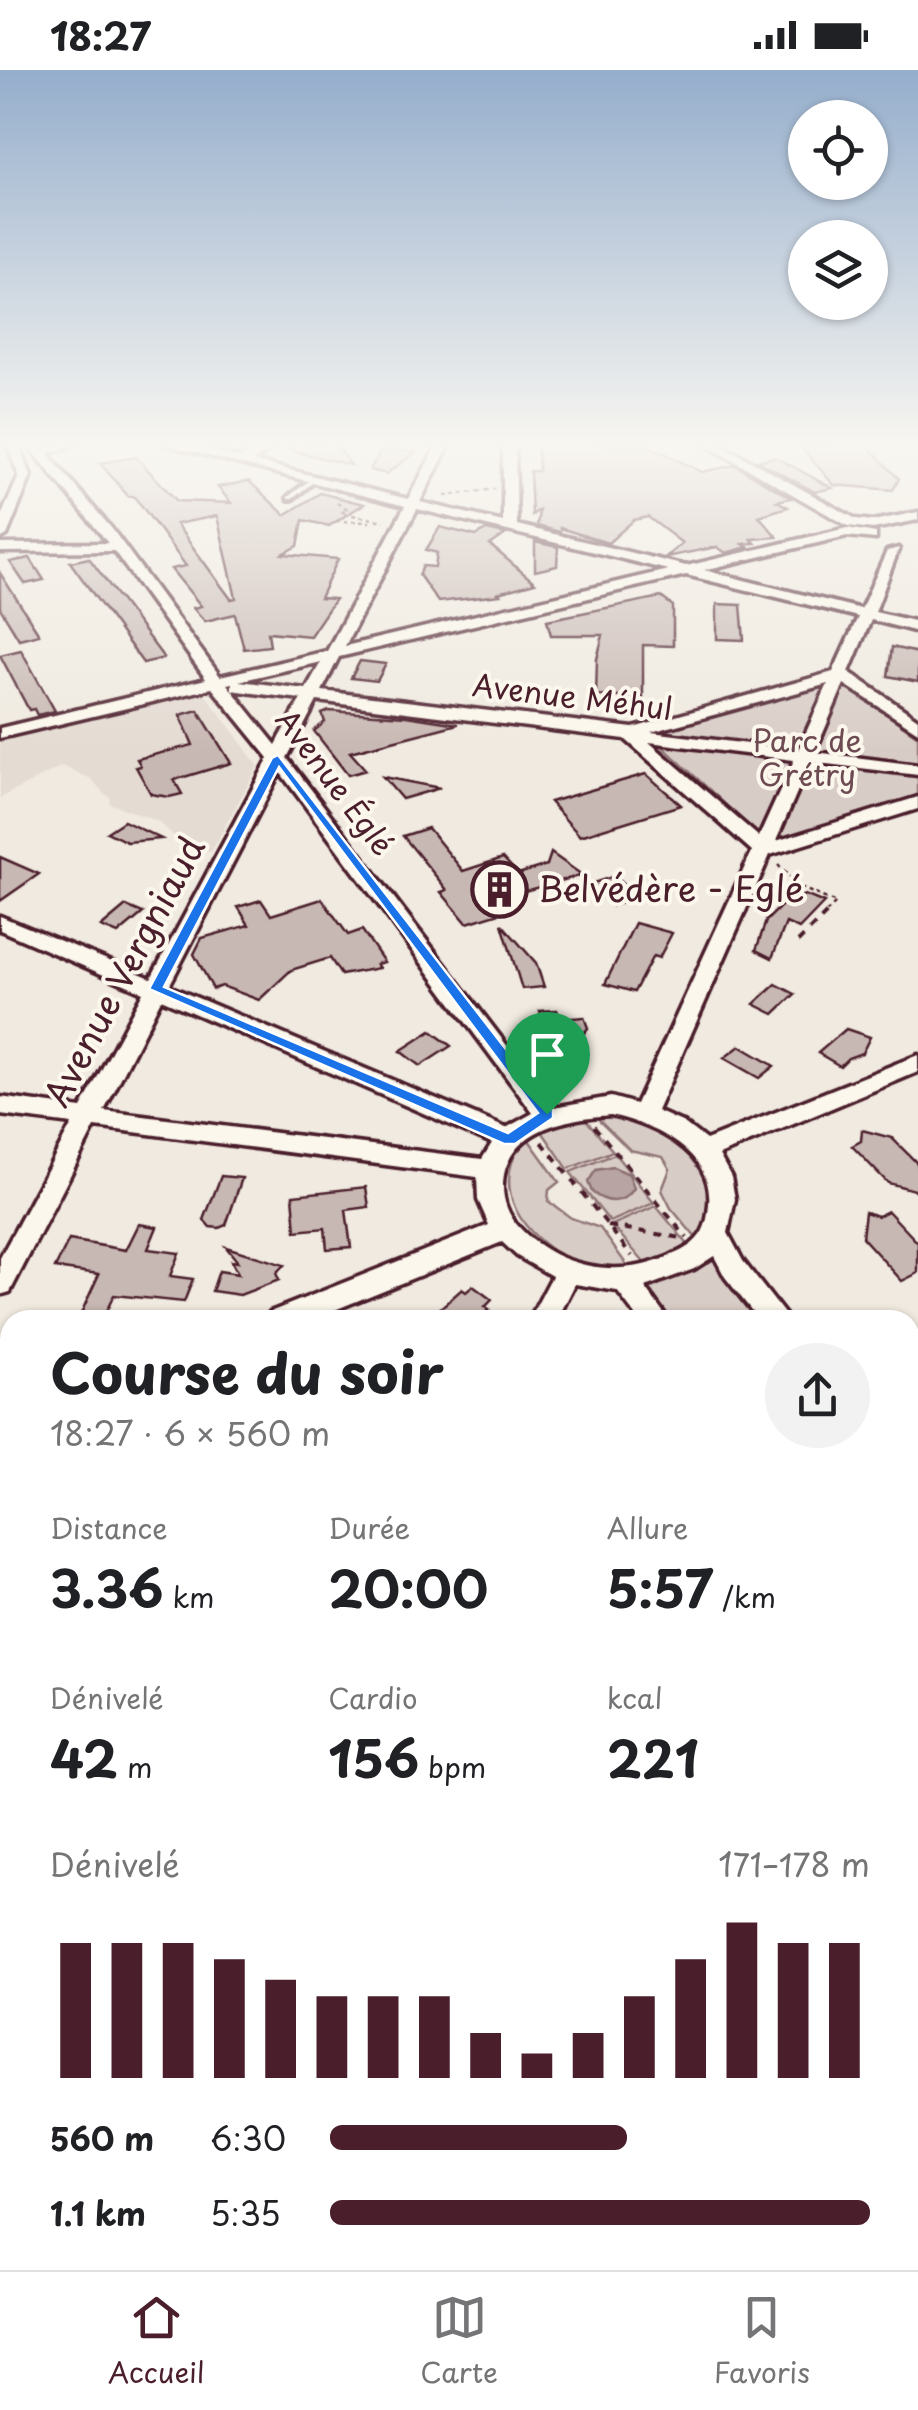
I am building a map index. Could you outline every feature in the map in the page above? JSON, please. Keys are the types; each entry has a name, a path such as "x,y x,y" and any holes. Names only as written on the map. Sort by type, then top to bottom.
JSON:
{"street":[{"path":"0,548 118,547"},
{"name":"Avenue Églé","path":"118,547 278,758 528,1126"},
{"name":"Avenue Vergniaud","path":"0,1284 389,547"},
{"path":"593,547 918,627"},
{"path":"0,733 779,547"},
{"path":"644,1112 867,614 900,554 891,547"},
{"path":"766,846 650,735 840,678"},
{"path":"840,678 918,736"},
{"path":"626,732 840,678 918,727"},
{"name":"Avenue Méhul","path":"218,683 918,770"},
{"path":"626,732 766,846"},
{"path":"766,846 918,795"},
{"path":"766,846 918,803"},
{"path":"0,922 156,989 528,1126"},
{"path":"704,1151 918,1063"},
{"path":"0,1106 493,1170"},
{"path":"611,1106 644,1112 677,1128 704,1151 719,1177 724,1206 716,1234 700,1254 635,1278 568,1271 535,1255 507,1228 491,1200 493,1170 528,1126 578,1107 611,1106"},
{"path":"305,1310 507,1228"},
{"path":"716,1234 734,1269 767,1310"},
{"path":"548,1310 568,1271"},
{"path":"635,1278 650,1310"}],"path":[{"path":"766,846 799,888 836,903 798,942"},
{"path":"578,1107 688,1240 664,1232 608,1226"},
{"path":"528,1126 608,1226 635,1278"}],"shaded area":[{"path":"204,692 258,766 211,852 185,846 159,822 109,803 111,797 92,779 62,766 0,798 0,740"},
{"path":"613,1167 629,1174 634,1188 614,1201 597,1196 588,1182 596,1170"}],"green space":[{"name":"Parc de Grétry","path":"839,681 918,736 918,795 767,843 650,735"},
{"path":"590,1111 652,1123 676,1135 688,1147 705,1175 708,1190 708,1206 697,1239 671,1208 662,1190 670,1169 663,1157 630,1150"},
{"path":"581,1114 613,1151 568,1169 541,1130"},
{"path":"526,1136 559,1182 549,1190 548,1201 571,1218 600,1228 629,1268 606,1273 594,1271 561,1256 531,1232 513,1203 509,1187 515,1154"},
{"path":"615,1154 654,1203 610,1222 570,1172"},
{"path":"656,1206 690,1247 647,1266 612,1225"},
{"path":"714,1259 756,1310 659,1310 645,1291"}],"building":[{"path":"172,547 193,547 231,599 236,598 224,547 297,547 283,554 338,559 320,598 335,599 310,636 268,632 270,646 244,649 235,614 205,621 193,608 201,606 171,569 186,566"},
{"path":"428,547 492,547 535,583 500,595 438,602 419,575 423,566 435,567 437,553 426,550"},
{"path":"535,547 558,547 557,566 535,571"},
{"path":"678,547 748,547 726,553 717,547 666,557"},
{"path":"30,558 44,580 25,584 10,562"},
{"path":"89,558 164,658 143,663 70,562"},
{"path":"0,573 39,634 19,639 0,608"},
{"path":"661,597 673,606 673,646 643,645 643,698 596,696 597,659 603,635 551,635 547,620"},
{"path":"717,604 741,605 744,640 717,639"},
{"path":"892,647 918,653 918,682 888,676"},
{"path":"21,650 55,711 37,715 34,709 29,710 0,655"},
{"path":"360,661 386,664 377,681 351,678"},
{"path":"198,710 231,763 174,780 182,794 151,794 136,767 141,766 137,759 193,745 180,715"},
{"path":"329,711 458,724 350,752 366,770 348,775 314,731 325,722 322,714"},
{"path":"646,774 681,805 580,836 550,802"},
{"path":"383,777 440,788 402,799"},
{"path":"124,821 161,839 127,842 107,832"},
{"path":"428,828 463,871 503,858 518,874 547,865 551,853 582,875 489,901 500,913 467,923 441,892 447,890 403,836"},
{"path":"0,857 39,874 0,901"},
{"path":"615,876 632,894 626,896 630,900 612,906 590,884"},
{"path":"799,888 796,898 805,895 824,903 799,929 786,923 772,958 756,950 766,921"},
{"path":"322,899 348,935 362,930 384,962 376,964 379,968 341,975 330,958 291,970 259,1000 222,986 213,989 194,954 202,938 249,925 238,907 261,900 271,915"},
{"path":"126,906 143,913 118,934 101,927"},
{"path":"635,923 672,933 659,958 653,956 634,992 605,984"},
{"path":"502,924 536,963 544,987 522,989"},
{"path":"776,984 795,994 774,1014 754,1004"},
{"path":"557,1010 560,1019 584,1017 588,1028 581,1037 548,1040 540,1011"},
{"path":"846,1029 870,1037 862,1053 840,1066 818,1053"},
{"path":"431,1031 451,1046 420,1066 400,1051"},
{"path":"740,1046 774,1066 759,1078 724,1058"},
{"path":"862,1130 892,1138 918,1164 918,1191 888,1183 852,1146 861,1141"},
{"path":"221,1176 242,1178 226,1225 210,1227 204,1220"},
{"path":"366,1187 369,1207 346,1210 351,1247 327,1249 325,1228 296,1231 293,1195"},
{"path":"888,1211 918,1243 918,1273 902,1281 862,1237 865,1212 878,1216"},
{"path":"139,1224 157,1227 148,1249 179,1253 170,1276 193,1279 184,1302 114,1295 107,1310 83,1310 99,1274 55,1268 69,1240 126,1250"},
{"path":"226,1247 284,1265 276,1273 279,1280 240,1295 212,1291 219,1271 238,1274 231,1261 238,1262"},
{"path":"473,1286 492,1300 485,1307 489,1310 438,1310 462,1289 466,1292"}],"place":[{"name":"Belvédère - Eglé","path":"499,890"}],"route":[{"path":"278,758 547,1114 510,1140 156,989 278,758"}]}
